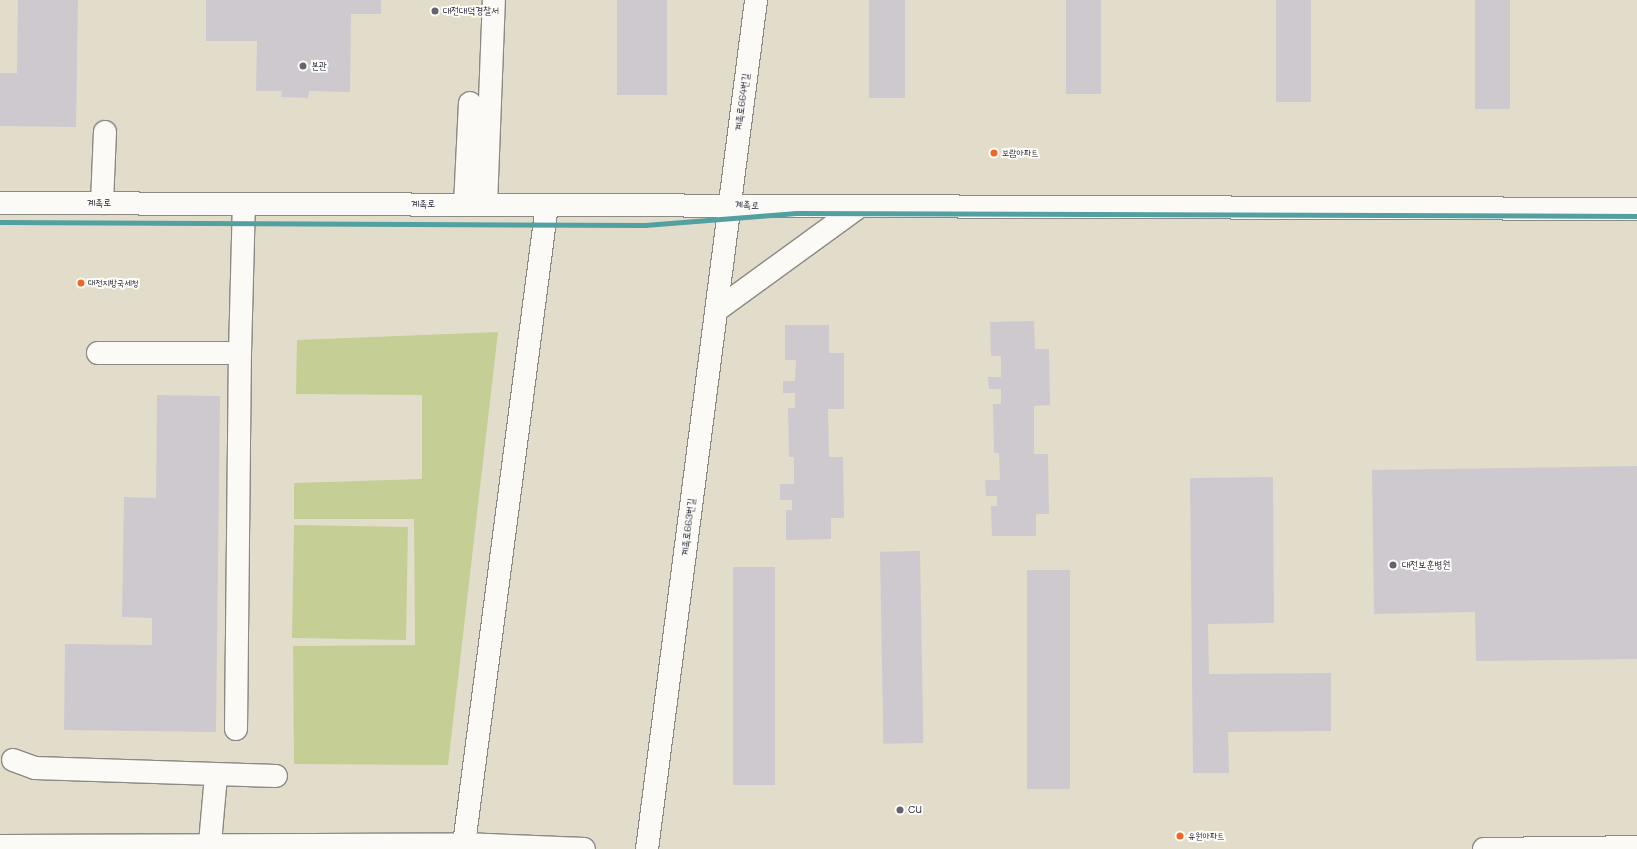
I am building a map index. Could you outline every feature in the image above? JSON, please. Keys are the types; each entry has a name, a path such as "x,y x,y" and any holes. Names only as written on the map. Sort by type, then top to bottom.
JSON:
{"main road":[{"path":"476,205 494,0"},
{"name":"계족로664번길","path":"728,205 756,0"},
{"path":"470,103 476,205"},
{"path":"102,203 105,132"},
{"name":"계족로","path":"0,203 728,205 856,209 1637,209"},
{"path":"236,729 240,353 244,204"},
{"path":"464,844 547,205"},
{"name":"계족로663번길","path":"647,849 717,310 728,205"},
{"path":"717,310 856,209"},
{"path":"98,353 240,353"},
{"path":"13,760 35,768 216,776 276,776"},
{"path":"210,843 216,776"},
{"path":"0,846 210,843 464,844 584,849"},
{"path":"1484,849 1637,847"}],"green space":[{"path":"498,332 448,765 294,764 293,646 415,645 414,519 294,519 294,483 422,479 422,395 296,394 297,340"},
{"path":"294,525 408,527 406,640 292,638"}],"building":[{"path":"18,0 78,0 76,127 0,126 0,73 17,73"},
{"name":"본관","path":"206,0 381,0 381,14 351,14 350,92 309,91 308,98 281,97 282,91 256,91 257,41 206,41"},
{"path":"617,0 667,0 667,95 617,95"},
{"path":"869,0 905,0 905,98 869,98"},
{"path":"1066,0 1101,0 1101,94 1066,94"},
{"path":"1276,0 1311,0 1311,102 1276,102"},
{"path":"1475,0 1510,0 1510,109 1475,109"},
{"path":"1034,321 1035,349 1049,349 1050,405 1034,406 1034,454 1048,454 1049,514 1036,514 1036,536 992,536 991,506 997,506 997,496 986,496 985,480 1000,480 999,453 994,453 993,404 1001,404 1001,389 989,389 988,377 1001,377 1001,356 991,356 990,322"},
{"path":"785,325 829,325 829,353 844,353 844,409 828,409 829,457 843,457 844,518 831,518 831,539 786,540 786,510 792,510 792,500 780,500 780,484 794,484 794,457 789,457 788,408 795,408 795,393 783,393 783,381 795,381 796,360 785,360"},
{"path":"157,395 220,396 216,732 64,730 65,644 152,645 152,618 122,617 124,497 156,498"},
{"path":"1637,466 1637,659 1476,661 1475,612 1374,614 1372,470"},
{"path":"1273,477 1274,623 1208,624 1209,674 1331,673 1331,731 1228,732 1229,773 1193,773 1190,478"},
{"path":"920,551 923,743 883,744 880,552"},
{"path":"733,567 775,567 775,785 733,785"},
{"path":"1027,570 1070,570 1070,789 1027,789"}],"transit line":[{"path":"0,222 645,225 797,213 1637,216"}],"place":[{"name":"대전대덕경찰서","path":"435,11"},
{"name":"본관","path":"303,66"},
{"name":"보람아파트","path":"994,153"},
{"name":"대전지방국세청","path":"81,283"},
{"name":"대전보훈병원","path":"1393,565"},
{"name":"CU","path":"900,810"},
{"name":"유원아파트","path":"1180,836"}]}
